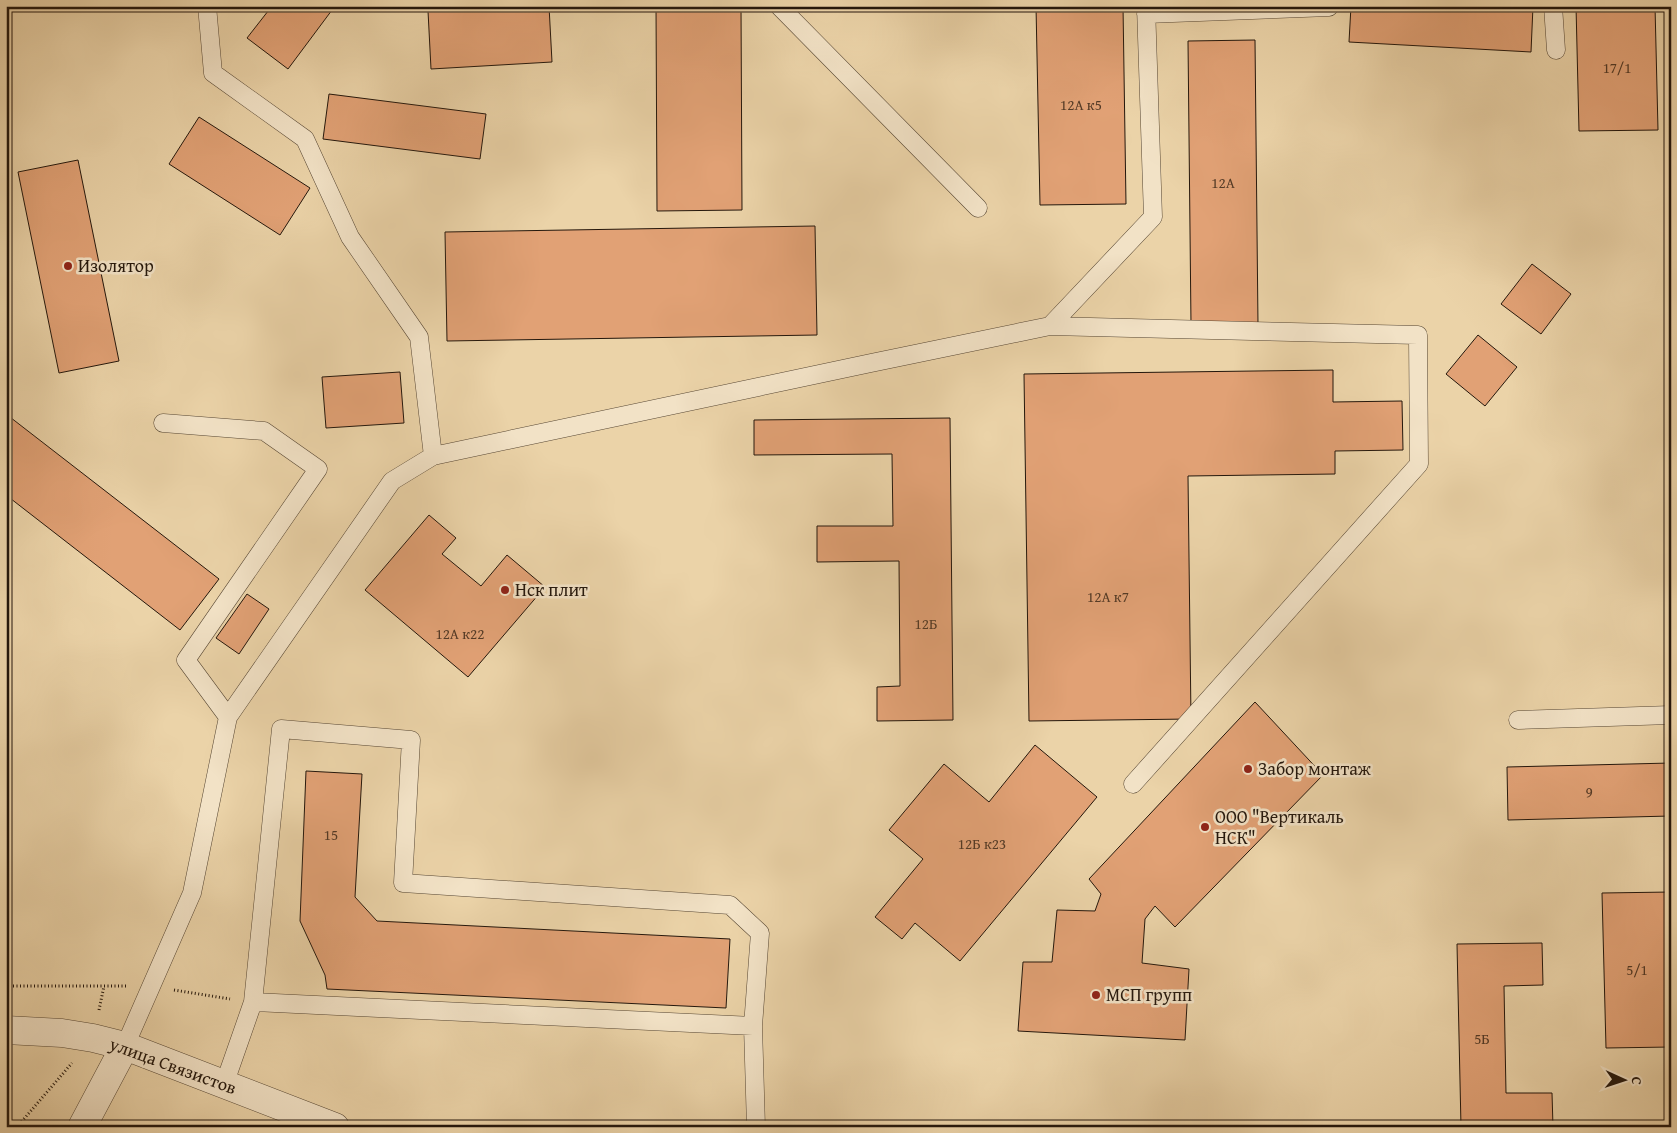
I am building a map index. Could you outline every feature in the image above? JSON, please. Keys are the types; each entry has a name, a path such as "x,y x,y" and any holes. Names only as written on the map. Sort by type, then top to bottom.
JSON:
{"street":[{"name":"улица Связистов","path":"6,1030 62,1033 125,1046 224,1085 294,1120 335,1127"},
{"path":"82,1127 125,1046"}],"lane":[{"path":"207,6 213,73 305,139 350,237 419,337 433,456"},
{"path":"779,6 978,208"},
{"path":"1553,6 1556,50"},
{"path":"1050,326 1153,217 1146,10 1329,7"},
{"path":"125,1046 192,893 228,717 392,481 433,456 1050,326 1418,335 1418,464 1133,784"},
{"path":"163,423 264,431 318,470 186,660 228,717"},
{"path":"1518,720 1671,715"},
{"path":"224,1085 253,1002 281,729 411,740 403,883 730,904 760,933 753,1026 756,1127"},
{"path":"253,1002 753,1026"}],"building":[{"path":"272,6 335,6 288,69 247,38"},
{"path":"502,6 549,6 552,62 431,69 428,11"},
{"path":"656,6 741,6 742,210 657,211"},
{"path":"1036,6 1123,6 1126,204 1040,205"},
{"path":"1351,6 1533,6 1531,52 1349,42"},
{"path":"1576,6 1655,6 1658,130 1579,131"},
{"path":"1255,40 1258,325 1191,325 1188,41"},
{"path":"329,94 486,114 480,159 323,139"},
{"path":"199,117 310,188 280,235 169,164"},
{"name":"Изолятор","path":"78,160 119,361 59,373 18,172"},
{"path":"815,226 817,335 447,341 445,232"},
{"path":"1532,264 1571,294 1541,334 1501,304"},
{"path":"1478,335 1517,367 1485,406 1446,374"},
{"path":"1333,370 1333,402 1402,401 1403,450 1335,451 1335,474 1188,476 1191,719 1029,721 1024,374"},
{"path":"400,372 404,423 326,428 322,377"},
{"path":"6,414 219,579 180,630 6,495"},
{"path":"950,418 953,720 877,721 877,687 900,686 899,561 817,562 817,526 893,526 892,454 754,455 754,420"},
{"path":"429,515 456,538 442,554 481,586 507,555 545,587 468,677 365,590"},
{"path":"247,594 269,609 239,654 216,638"},
{"name":"ООО \"Вертикаль НСК\"","path":"1255,702 1323,775 1175,927 1155,906 1145,919 1142,963 1189,969 1185,1040 1018,1031 1023,962 1052,962 1057,910 1095,911 1101,894 1089,879"},
{"path":"1035,745 1097,797 960,961 915,923 902,939 875,917 923,859 889,830 944,764 989,802"},
{"path":"1671,763 1671,816 1508,820 1507,767"},
{"path":"306,771 362,774 355,897 377,921 730,939 726,1008 327,989 325,975 300,921"},
{"path":"1671,892 1671,1047 1606,1048 1602,893"},
{"path":"1542,943 1543,985 1504,986 1506,1093 1552,1093 1553,1127 1461,1127 1457,944"}],"place":[{"name":"Изолятор","path":"68,266"},
{"name":"Нск плит","path":"505,590"},
{"name":"Забор монтаж","path":"1248,769"},
{"name":"ООО \"Вертикаль НСК\"","path":"1205,827"},
{"name":"МСП групп","path":"1096,995"}]}
